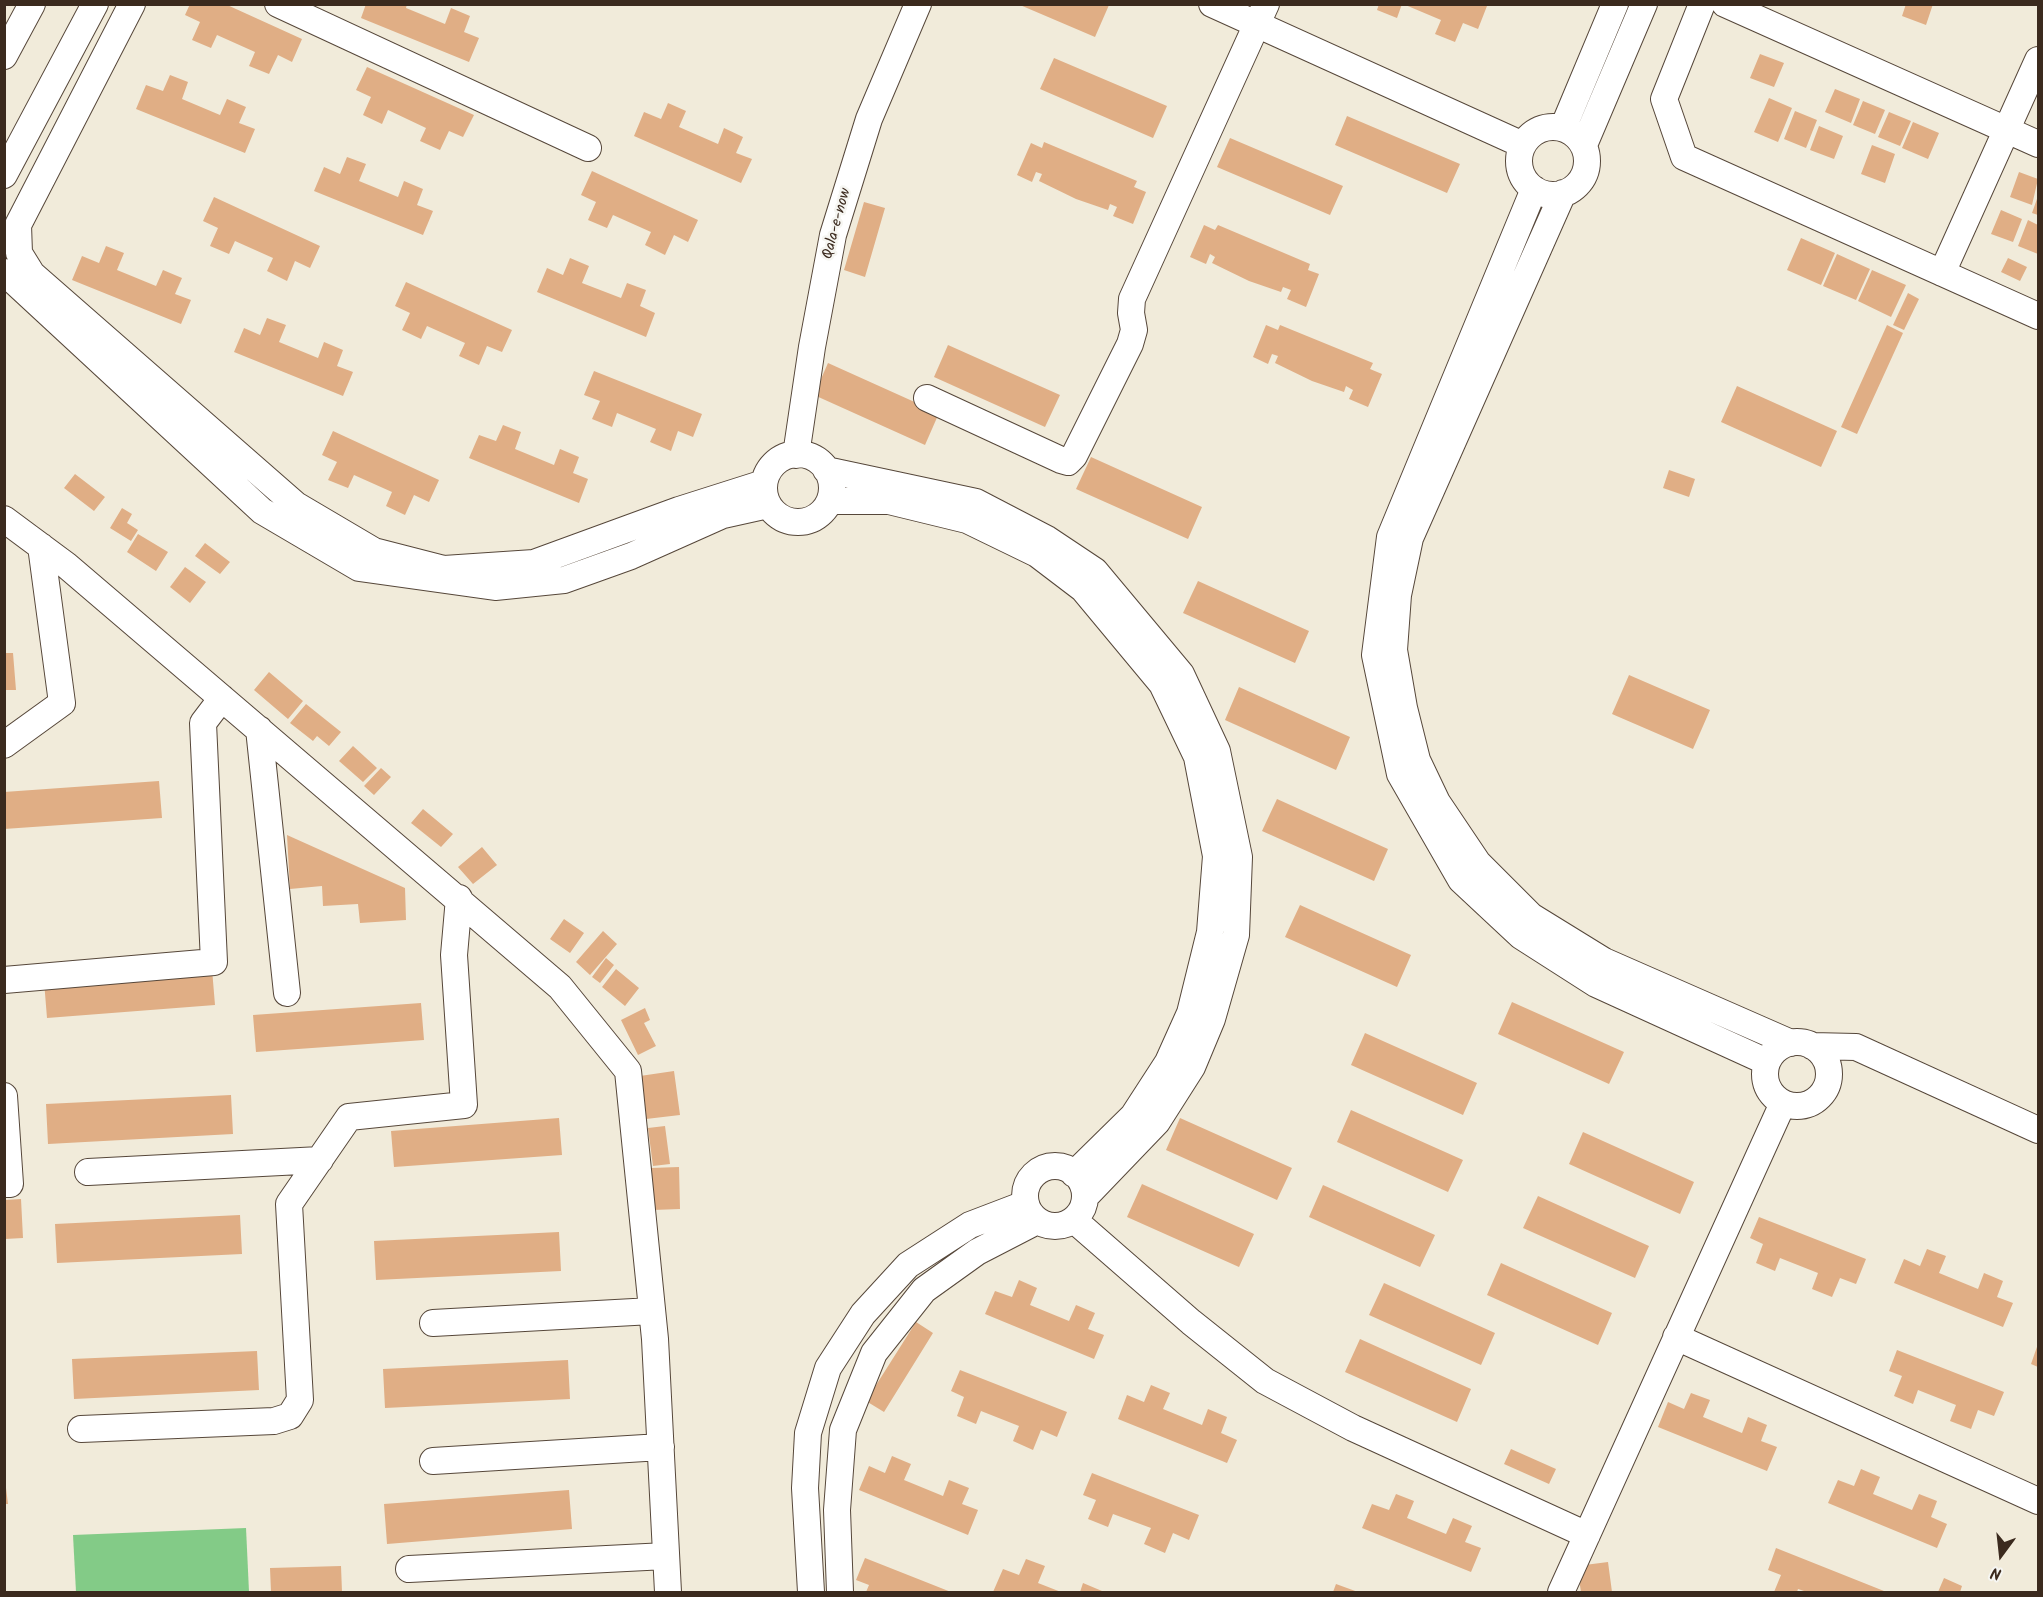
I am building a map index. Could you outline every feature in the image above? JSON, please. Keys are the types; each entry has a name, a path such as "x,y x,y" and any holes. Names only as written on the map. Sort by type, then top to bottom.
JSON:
{"street":[{"path":"4,56 32,4"},
{"path":"4,175 95,4"},
{"path":"132,4 18,225 19,253 32,274 296,506 374,551 444,569 534,563 679,510 766,494"},
{"path":"278,4 588,148"},
{"name":"Qala-e-now","path":"796,455 812,347 833,235 869,119 918,4"},
{"path":"1212,4 1261,14 1523,145"},
{"path":"1563,128 1615,4"},
{"path":"1584,145 1571,132 1563,128 1540,129 1523,145 1520,168 1523,176 1534,189 1543,193 1563,193 1580,182 1587,162 1584,145 1644,4"},
{"path":"1702,4 1664,99 1684,157 2038,316"},
{"path":"1725,4 2038,144"},
{"path":"927,398 1061,460 1068,462 1074,456 1130,344 1134,330 1132,299 1261,14"},
{"path":"1942,273 2038,60"},
{"path":"1534,189 1390,537 1374,655 1400,774 1461,880 1521,936 1596,984 1767,1062"},
{"path":"1563,193 1410,538 1398,594 1394,650 1417,760 1437,802 1478,864 1531,916 1604,961 1802,1045 1826,1061 1828,1082 1825,1091 1809,1104 1799,1106 1783,1103 1769,1090 1765,1071 1767,1062 1773,1053 1802,1045 1856,1047 2038,1130"},
{"path":"4,272 262,511 359,568 495,587 564,580 631,556 766,494"},
{"path":"826,470 832,490 830,501 816,517 795,522 775,514 766,494 775,463 796,455 808,456 826,470 976,502 1047,539 1095,571 1181,674 1217,751 1239,856 1236,935 1212,1019 1192,1067 1158,1122 1085,1197"},
{"path":"830,501 889,501 967,520 1037,554 1083,589 1162,684 1197,757 1216,856 1210,932 1190,1013 1168,1062 1133,1116 1074,1174"},
{"path":"4,519 40,546 259,729 459,898 560,987 628,1071 652,1311 668,1593"},
{"path":"4,745 62,704 40,546"},
{"path":"4,980 214,962 203,723 222,698"},
{"path":"259,729 287,993"},
{"path":"81,1429 274,1421 290,1416 300,1400 289,1204 349,1117 464,1105 454,955 459,898"},
{"path":"4,1096 10,1184 4,1184"},
{"path":"1561,1593 1783,1103"},
{"path":"88,1172 320,1160"},
{"path":"811,1593 805,1488 808,1433 828,1368 863,1314 909,1265 970,1225 1031,1212 1055,1227 1074,1220 1080,1214 1085,1197 1084,1188 1074,1174 1057,1166 1039,1171 1027,1185 1031,1212"},
{"path":"840,1593 837,1510 843,1430 874,1353 924,1290 1031,1212"},
{"path":"1074,1220 1191,1322 1265,1381 1353,1428 1587,1535"},
{"path":"433,1323 652,1311"},
{"path":"1676,1337 2038,1501"},
{"path":"433,1461 661,1447"},
{"path":"408,1569 666,1556"}],"green space":[{"path":"246,1528 249,1592 76,1592 73,1535"}],"building":[{"path":"190,4 225,4 302,39 292,62 278,55 269,74 249,66 255,52 217,35 211,48 192,40 200,22 185,15"},
{"path":"366,4 407,4 406,8 445,24 451,8 470,16 464,32 479,38 469,62 361,18"},
{"path":"1379,4 1402,4 1397,18 1377,10"},
{"path":"1403,4 1484,4 1487,6 1478,29 1463,23 1455,42 1435,34 1441,20"},
{"path":"1906,4 1933,4 1926,25 1902,16"},
{"path":"1020,5 1109,5 1095,37"},
{"path":"1760,54 1784,63 1774,87 1750,78"},
{"path":"1054,58 1167,106 1153,138 1040,89"},
{"path":"367,67 474,115 463,137 449,131 440,150 420,141 426,128 388,110 382,124 363,115 371,97 356,90"},
{"path":"170,75 188,82 182,99 220,115 227,99 246,107 239,123 255,129 245,153 136,109 146,85 163,91"},
{"path":"1835,89 1860,99 1851,123 1825,112"},
{"path":"1769,98 1792,108 1778,142 1754,132"},
{"path":"1863,101 1885,110 1875,134 1853,125"},
{"path":"668,103 686,111 679,127 718,144 724,128 743,137 736,153 752,159 741,183 634,136 644,112 661,119"},
{"path":"1795,111 1817,120 1806,148 1784,139"},
{"path":"1889,112 1911,121 1900,146 1878,137"},
{"path":"1347,116 1460,164 1447,193 1335,145"},
{"path":"1913,122 1939,133 1928,159 1902,148"},
{"path":"1819,126 1843,136 1834,159 1810,150"},
{"path":"1230,138 1343,186 1330,215 1217,167"},
{"path":"1044,142 1137,181 1134,187 1146,192 1133,224 1113,216 1117,207 1110,204 1108,210 1076,199 1039,181 1042,174 1036,172 1032,182 1017,175 1031,143 1042,148"},
{"path":"1872,145 1895,154 1885,183 1861,174"},
{"path":"347,157 366,164 359,181 398,197 404,181 423,189 417,205 433,211 423,235 314,191 324,167 340,174"},
{"path":"592,171 698,220 688,242 674,235 665,255 645,245 651,232 613,215 607,228 588,220 596,202 581,195"},
{"path":"2019,172 2038,179 2032,205 2010,197"},
{"path":"2038,196 2038,215 2032,213"},
{"path":"214,197 320,246 310,268 295,261 287,281 267,271 273,258 235,241 229,254 210,246 218,228 203,221"},
{"path":"864,202 885,208 865,277 844,270"},
{"path":"2001,210 2022,219 2013,242 1991,234"},
{"path":"2028,220 2038,225 2038,254 2018,246"},
{"path":"1204,225 1215,230 1218,225 1310,264 1308,270 1319,274 1306,307 1287,299 1291,290 1283,287 1281,292 1249,281 1212,263 1215,257 1210,254 1206,264 1190,257"},
{"path":"1801,238 1835,253 1821,285 1787,270"},
{"path":"106,246 124,253 117,270 156,286 163,270 182,278 175,294 191,300 181,324 72,280 82,256 99,263"},
{"path":"1837,254 1870,269 1856,300 1823,286"},
{"path":"570,258 589,266 582,283 621,298 627,283 646,290 640,306 655,313 646,337 537,292 547,268 563,275"},
{"path":"2008,258 2027,267 2020,281 2001,272"},
{"path":"1872,270 1906,285 1891,317 1858,301"},
{"path":"406,282 512,330 502,352 487,346 479,365 459,356 465,343 427,326 421,339 402,330 410,313 395,306"},
{"path":"1908,293 1919,299 1904,330 1893,325"},
{"path":"267,318 286,325 279,342 318,358 324,342 343,350 337,366 353,372 343,396 234,352 244,328 260,335"},
{"path":"1266,325 1278,330 1280,325 1373,363 1370,369 1382,374 1368,407 1349,399 1353,390 1346,386 1344,392 1312,381 1275,363 1278,356 1272,354 1268,364 1253,357"},
{"path":"1887,325 1903,333 1857,434 1841,427"},
{"path":"948,345 1060,395 1045,427 934,377"},
{"path":"828,363 939,413 925,445 814,395"},
{"path":"594,371 702,414 693,437 678,431 671,451 650,442 656,429 617,413 612,427 592,419 600,401 584,395"},
{"path":"1737,386 1837,431 1821,467 1721,422"},
{"path":"503,425 521,432 515,449 554,465 560,449 579,457 573,473 588,479 579,503 469,458 479,435 496,441"},
{"path":"333,431 439,480 429,502 414,495 405,515 386,506 392,492 354,475 348,488 328,480 337,462 322,455"},
{"path":"1091,457 1202,507 1188,539 1076,489"},
{"path":"1669,470 1695,479 1689,497 1663,488"},
{"path":"75,474 105,497 94,511 64,488"},
{"path":"122,508 132,514 127,523 138,530 131,541 110,528"},
{"path":"138,534 168,552 156,571 127,552"},
{"path":"205,543 230,562 220,574 195,556"},
{"path":"185,567 206,582 190,603 170,587"},
{"path":"1198,581 1309,631 1295,663 1183,613"},
{"path":"4,653 13,653 16,690 4,690"},
{"path":"269,672 303,701 288,719 254,690"},
{"path":"1629,675 1710,710 1693,749 1612,714"},
{"path":"1239,687 1350,737 1336,770 1225,720"},
{"path":"306,704 341,732 329,746 317,736 313,741 290,723"},
{"path":"353,746 377,768 363,782 339,761"},
{"path":"381,768 391,777 374,795 364,786"},
{"path":"159,781 162,818 4,829 4,792"},
{"path":"1277,799 1388,849 1374,881 1262,831"},
{"path":"423,809 453,834 441,847 411,823"},
{"path":"287,835 405,888 406,920 360,923 358,904 323,906 322,886 290,889"},
{"path":"482,847 497,865 473,884 458,867"},
{"path":"1300,905 1411,955 1397,987 1285,937"},
{"path":"564,919 584,933 570,953 550,939"},
{"path":"603,931 617,944 590,975 576,962"},
{"path":"606,958 614,965 600,983 592,977"},
{"path":"212,969 215,1005 47,1018 44,981"},
{"path":"616,969 639,988 625,1006 602,987"},
{"path":"1512,1002 1624,1052 1609,1084 1498,1034"},
{"path":"421,1003 424,1040 256,1052 253,1015"},
{"path":"645,1008 650,1020 644,1023 656,1046 638,1055 621,1020"},
{"path":"1365,1033 1477,1083 1463,1115 1351,1065"},
{"path":"674,1071 680,1115 646,1119 640,1076"},
{"path":"231,1095 233,1134 48,1144 46,1104"},
{"path":"1351,1110 1463,1160 1448,1192 1337,1142"},
{"path":"559,1118 562,1155 394,1167 391,1131"},
{"path":"1180,1118 1292,1168 1277,1200 1166,1150"},
{"path":"665,1126 670,1164 653,1166 648,1128"},
{"path":"1583,1132 1694,1182 1680,1214 1569,1164"},
{"path":"679,1167 680,1209 653,1210 651,1168"},
{"path":"1142,1184 1254,1234 1239,1267 1127,1217"},
{"path":"1323,1185 1435,1235 1420,1267 1309,1217"},
{"path":"1538,1196 1649,1246 1635,1278 1523,1228"},
{"path":"21,1199 23,1238 5,1239 5,1200"},
{"path":"240,1215 242,1254 57,1263 55,1224"},
{"path":"1759,1217 1866,1259 1856,1284 1840,1278 1832,1297 1812,1289 1818,1273 1780,1258 1775,1271 1756,1263 1763,1244 1750,1238"},
{"path":"559,1232 561,1271 376,1280 374,1241"},
{"path":"1927,1249 1946,1256 1939,1273 1978,1289 1984,1273 2003,1281 1997,1297 2013,1303 2003,1327 1894,1283 1904,1259 1920,1266"},
{"path":"1501,1263 1612,1313 1598,1345 1487,1295"},
{"path":"1019,1280 1037,1288 1030,1305 1069,1321 1076,1305 1095,1313 1088,1329 1104,1335 1094,1359 985,1314 995,1291 1012,1297"},
{"path":"1384,1283 1495,1333 1481,1365 1369,1315"},
{"path":"916,1322 933,1333 884,1412 866,1401"},
{"path":"1360,1339 1471,1389 1457,1422 1345,1372"},
{"path":"2038,1344 2038,1367 2031,1364"},
{"path":"1897,1350 2004,1392 1994,1416 1978,1410 1971,1429 1950,1421 1956,1405 1918,1390 1913,1404 1894,1396 1902,1376 1889,1371"},
{"path":"257,1351 259,1390 74,1399 72,1359"},
{"path":"568,1360 570,1399 385,1408 383,1369"},
{"path":"960,1370 1067,1412 1057,1437 1041,1430 1033,1450 1013,1441 1019,1426 981,1411 976,1424 957,1416 964,1397 951,1391"},
{"path":"1151,1385 1170,1393 1163,1409 1202,1425 1208,1409 1227,1417 1221,1433 1237,1440 1227,1463 1118,1419 1127,1395 1144,1402"},
{"path":"1691,1393 1710,1400 1703,1417 1742,1433 1748,1417 1767,1425 1761,1441 1777,1447 1767,1471 1658,1427 1668,1402 1684,1409"},
{"path":"1511,1449 1556,1469 1549,1484 1504,1464"},
{"path":"892,1456 911,1464 904,1480 943,1496 949,1480 969,1488 962,1504 978,1510 968,1535 859,1490 869,1466 885,1473"},
{"path":"1861,1469 1880,1477 1873,1494 1912,1510 1919,1494 1937,1501 1931,1517 1947,1524 1937,1548 1828,1503 1838,1480 1854,1486"},
{"path":"4,1472 8,1504 4,1504"},
{"path":"1092,1473 1199,1515 1189,1540 1173,1533 1165,1553 1144,1544 1151,1528 1113,1514 1108,1527 1088,1519 1096,1500 1083,1495"},
{"path":"569,1490 572,1529 387,1544 384,1504"},
{"path":"1396,1494 1414,1501 1407,1518 1446,1534 1453,1518 1472,1526 1465,1542 1481,1548 1471,1572 1362,1528 1372,1504 1389,1510"},
{"path":"1776,1548 1884,1591 1807,1592 1798,1589 1797,1592 1774,1592 1781,1575 1768,1570"},
{"path":"865,1558 951,1592 866,1592 869,1585 856,1580"},
{"path":"1026,1559 1045,1566 1038,1583 1061,1592 993,1592 1003,1569 1019,1575"},
{"path":"1608,1562 1612,1592 1581,1592 1577,1566"},
{"path":"341,1566 342,1592 271,1592 270,1568"},
{"path":"1944,1578 1962,1586 1960,1592 1938,1592"},
{"path":"1083,1583 1102,1591 1102,1592 1080,1592"},
{"path":"1336,1584 1358,1592 1333,1592"}]}
